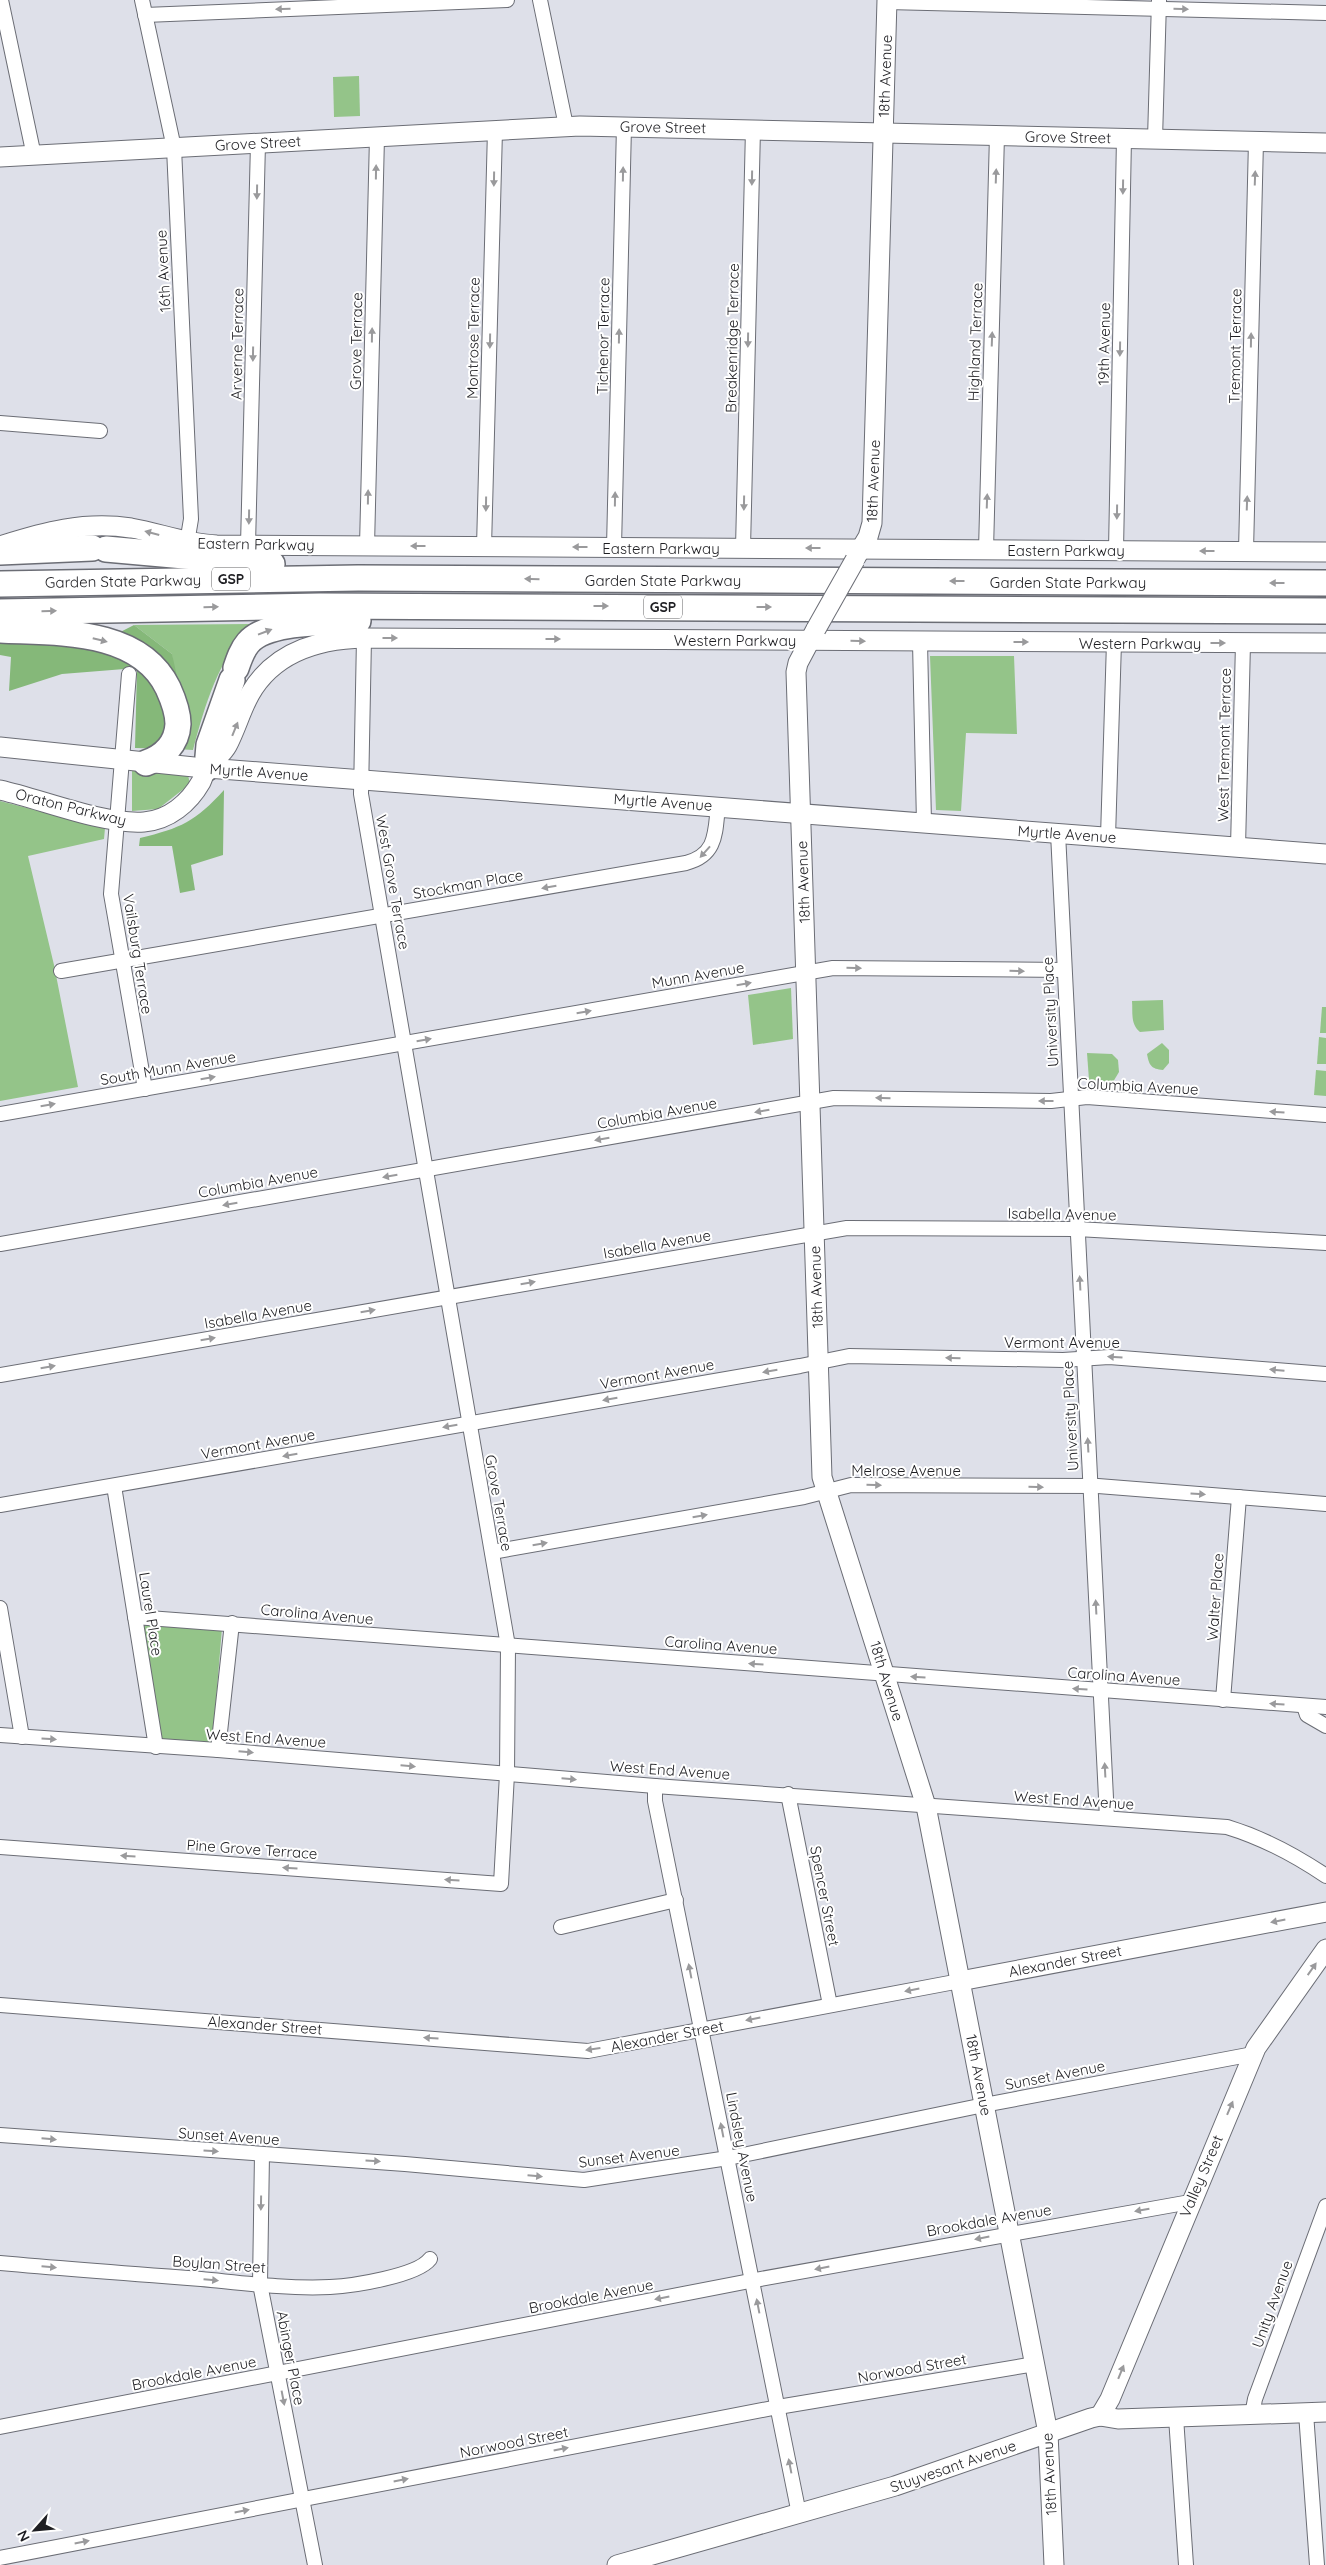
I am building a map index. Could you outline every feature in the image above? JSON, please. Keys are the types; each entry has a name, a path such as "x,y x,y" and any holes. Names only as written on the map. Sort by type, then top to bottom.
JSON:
{"highway":[{"path":"0,552 99,548 176,557 461,578"},
{"name":"Garden State Parkway","path":"0,584 255,579 461,578 1326,583"},
{"name":"Garden State Parkway","path":"0,612 282,606 1326,611"},
{"path":"208,768 209,745 234,674 248,642 262,632 274,629 564,606"},
{"path":"0,630 61,633 95,639 128,649 150,664 170,693 178,722 176,735 170,746 156,758 134,762"}],"main road":[{"name":"18th Avenue","path":"887,1 872,524 870,532 798,663 796,672 821,1469 926,1806 1048,2433 1054,2565"},
{"name":"Grove Street","path":"0,157 566,126 1326,143"},
{"name":"Eastern Parkway","path":"0,546 54,530 88,526 131,528 187,543 248,545 743,548 858,554 986,550 1326,552"},
{"name":"Western Parkway","path":"208,768 226,748 250,694 272,667 291,654 314,644 332,640 364,638 813,635 920,642 1326,643"},
{"name":"Myrtle Avenue","path":"0,747 208,768 360,778 1326,854"},
{"name":"Oraton Parkway","path":"0,790 117,820 145,822 167,816 186,802 201,782 208,768"},
{"name":"Alexander Street","path":"960,1981 1326,1912"},
{"name":"Valley Street","path":"1100,2416 1110,2399 1190,2202 1253,2054 1326,1949"},
{"name":"Stuyvesant Avenue","path":"617,2565 895,2486 1100,2416 1118,2419 1326,2412"}],"street":[{"path":"1,0 34,156"},
{"name":"16th Avenue","path":"142,0 174,148 191,519 187,543"},
{"path":"145,15 507,0"},
{"path":"540,0 566,126"},
{"path":"887,1 1159,4 1326,13"},
{"path":"1156,139 1159,4"},
{"name":"Tichenor Terrace","path":"614,548 624,126"},
{"name":"Breakenridge Terrace","path":"743,548 753,129"},
{"name":"Montrose Terrace","path":"484,547 495,130"},
{"name":"Highland Terrace","path":"986,550 997,135"},
{"name":"Grove Terrace","path":"367,546 377,137"},
{"name":"19th Avenue","path":"1116,550 1124,138"},
{"name":"Tremont Terrace","path":"1246,551 1256,141"},
{"name":"Arverne Terrace","path":"248,545 258,143"},
{"path":"0,423 100,431"},
{"name":"West Grove Terrace","path":"364,638 361,794 418,1130"},
{"path":"920,642 924,822"},
{"path":"1108,837 1114,642"},
{"name":"West Tremont Terrace","path":"1238,847 1243,643"},
{"name":"Vailsburg Terrace","path":"129,674 134,762 117,820 111,894 145,1089"},
{"name":"Stockman Place","path":"61,972 692,861 703,856 710,847 718,806"},
{"name":"University Place","path":"1058,833 1107,1818"},
{"name":"Munn Avenue","path":"341,1055 839,968 1064,970"},
{"name":"South Munn Avenue","path":"0,1114 341,1055"},
{"name":"Columbia Avenue","path":"0,1244 840,1098 1051,1101 1087,1097 1326,1115"},
{"name":"Grove Terrace","path":"418,1130 508,1646 507,1774 501,1884"},
{"name":"Isabella Avenue","path":"0,1375 814,1233 859,1227 1077,1229 1326,1243"},
{"name":"Vermont Avenue","path":"0,1505 849,1356 1063,1360 1109,1357 1326,1374"},
{"name":"Melrose Avenue","path":"492,1552 804,1497 851,1485 1090,1487 1326,1504"},
{"name":"Laurel Place","path":"114,1486 156,1747"},
{"name":"Walter Place","path":"1224,1700 1239,1497"},
{"path":"0,1608 22,1736"},
{"name":"Carolina Avenue","path":"135,1617 1326,1707"},
{"path":"218,1750 232,1623"},
{"path":"1304,1706 1307,1715 1326,1726"},
{"name":"West End Avenue","path":"0,1735 218,1750 655,1786 788,1794 926,1806 1227,1827 1252,1835 1303,1861 1326,1876"},
{"name":"Lindsley Avenue","path":"655,1786 655,1801 799,2514"},
{"name":"Spencer Street","path":"788,1794 830,2005"},
{"name":"Pine Grove Terrace","path":"0,1847 501,1884"},
{"path":"561,1927 676,1900"},
{"name":"Alexander Street","path":"0,2005 588,2051 960,1981"},
{"name":"Sunset Avenue","path":"0,2135 406,2164 584,2180 728,2158 984,2105 1253,2054"},
{"name":"Abinger Place","path":"262,2154 260,2284 315,2565"},
{"name":"Brookdale Avenue","path":"0,2427 752,2281 1009,2233 1190,2202"},
{"name":"Unity Avenue","path":"1252,2415 1254,2399 1326,2206"},
{"name":"Boylan Street","path":"0,2263 303,2287 348,2285 411,2271 430,2260"},
{"name":"Norwood Street","path":"0,2558 778,2407 1035,2364"},
{"path":"1306,2413 1317,2565"},
{"path":"1176,2417 1186,2565"}],"green space":[{"path":"359,76 360,116 334,117 333,77"},
{"path":"250,624 229,654 214,684 193,750 176,749 172,654 134,625"},
{"path":"134,625 172,654 182,699 176,749 135,748 137,668 62,674 9,691 11,657 0,655 0,637 95,645"},
{"path":"930,656 1014,656 1017,734 966,733 961,811 936,810"},
{"path":"132,770 188,775 190,784 158,809 132,811"},
{"path":"224,790 223,855 191,865 195,890 180,893 172,846 139,846 140,838 166,831 187,822 204,810"},
{"path":"0,801 105,828 104,839 28,856 54,965 78,1087 0,1101"},
{"path":"791,988 793,1039 753,1045 748,995"},
{"path":"1163,1000 1164,1030 1140,1032 1133,1022 1132,1001"},
{"path":"1322,1007 1326,1007 1326,1033 1320,1033"},
{"path":"1319,1037 1326,1038 1326,1064 1317,1064"},
{"path":"1162,1043 1169,1050 1169,1063 1163,1070 1151,1066 1147,1054"},
{"path":"1087,1053 1112,1054 1118,1060 1119,1072 1113,1082 1089,1080"},
{"path":"1316,1070 1326,1071 1326,1096 1314,1095"},
{"path":"139,1621 222,1628 212,1749 158,1744"}]}
